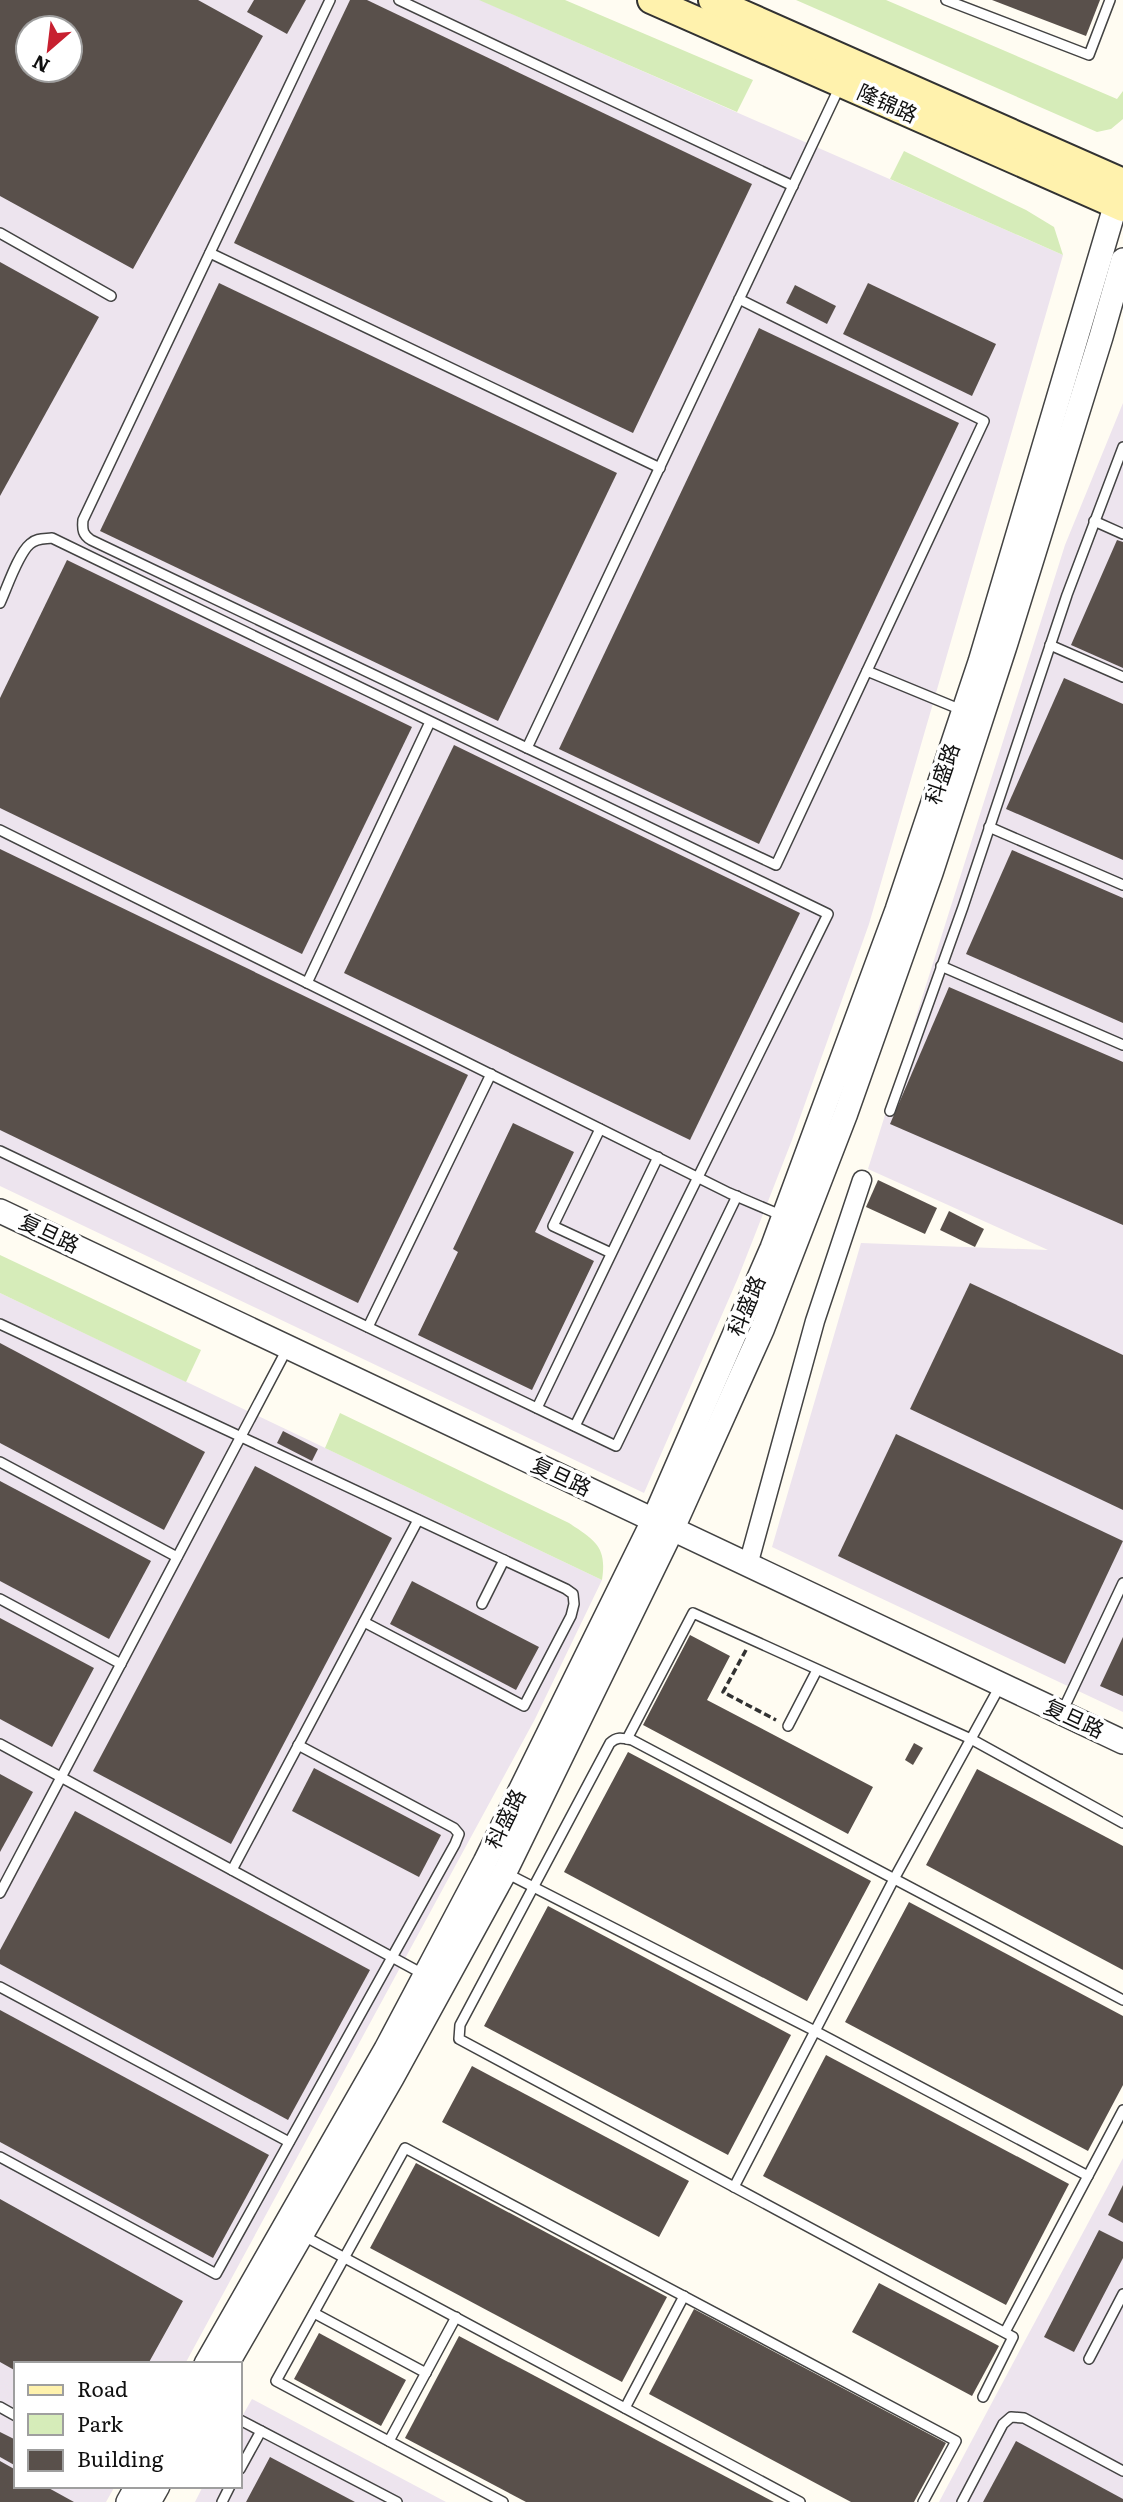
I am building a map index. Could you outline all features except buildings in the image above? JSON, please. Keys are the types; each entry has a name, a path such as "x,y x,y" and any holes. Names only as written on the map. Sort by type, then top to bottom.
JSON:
{"main road":[{"name":"隆锦路","path":"651,0 846,73 1121,191"},
{"name":"隆锦路","path":"712,0 846,73"}],"street":[{"name":"科盛路","path":"228,2362 293,2230 495,1867 662,1525 794,1221 931,873 1029,501 1121,191"},
{"name":"科盛路","path":"973,715 1097,351 1123,260"},
{"path":"748,1565 815,1321 862,1180"},
{"name":"复旦路","path":"0,1210 1123,1742"},
{"name":"科盛路","path":"207,2362 293,2230"}],"lane":[{"path":"330,0 83,520 82,529 85,536 776,866 984,421 739,299"},
{"path":"400,0 793,186"},
{"path":"946,0 1089,55 1110,0"},
{"path":"527,748 846,73"},
{"path":"0,233 111,296"},
{"path":"210,253 660,468"},
{"path":"890,1111 1050,645 1123,447"},
{"path":"1094,521 1123,534"},
{"path":"0,604 24,552 31,543 52,538 828,914 575,1426"},
{"path":"1050,645 1123,677"},
{"path":"867,671 973,715"},
{"path":"307,983 430,722"},
{"path":"989,827 1123,885"},
{"path":"0,830 699,1178 794,1221"},
{"path":"941,966 1123,1045"},
{"path":"368,1327 491,1074"},
{"path":"600,1129 554,1226 611,1253"},
{"path":"0,1151 616,1446 737,1196"},
{"path":"537,1408 658,1157"},
{"path":"0,1324 573,1594 571,1616 524,1706 364,1622"},
{"path":"0,1892 288,1347"},
{"path":"0,1462 177,1557"},
{"path":"232,1870 418,1520"},
{"path":"482,1604 504,1560"},
{"path":"1061,1713 1123,1583"},
{"path":"0,1599 121,1664"},
{"path":"627,1738 693,1613 971,1740 1123,1823"},
{"path":"788,1726 817,1670"},
{"path":"734,2187 894,1879 1001,1685"},
{"path":"983,2397 1013,2337 459,2039 458,2032 463,2018 615,1738 627,1738 1123,2000"},
{"path":"0,1744 434,1980"},
{"path":"0,2157 216,2274 456,1844 458,1834 454,1828 298,1745"},
{"path":"495,1867 815,2031 1088,2176"},
{"path":"0,1987 289,2142"},
{"path":"1004,2332 1123,2110"},
{"path":"503,2502 276,2381 405,2148 956,2441 923,2502"},
{"path":"293,2230 800,2502"},
{"path":"1089,2359 1123,2294"},
{"path":"625,2408 684,2296"},
{"path":"314,2313 426,2373"},
{"path":"389,2441 456,2317"},
{"path":"961,2502 1003,2424 1011,2417 1024,2418 1123,2471"},
{"path":"242,2421 397,2502"},
{"path":"242,2465 261,2431"}],"path":[{"path":"751,1640 723,1692 788,1726"}],"shaded area":[{"path":"0,0 480,0 1063,255 869,924 792,1140 738,1278 644,1493 0,1186"},
{"path":"1123,403 1123,1712 772,1547 861,1243 1048,1250 868,1169 1065,545"},
{"path":"0,1293 602,1580 535,1719 186,2362 14,2362 14,2488 114,2488 106,2502 0,2502"},
{"path":"1123,2158 1123,2502 939,2502 1021,2348"},
{"path":"252,2399 446,2502 195,2502 202,2488 242,2488 242,2416"}],"green space":[{"path":"479,0 565,0 753,80 737,112"},
{"path":"796,0 886,0 1117,99 1123,91 1123,119 1111,129 1097,132"},
{"path":"904,151 1026,210 1054,227 1063,255 890,179"},
{"path":"0,1255 201,1350 186,1382 0,1293"},
{"path":"340,1413 569,1523 598,1546 603,1560 602,1580 325,1448"}]}
